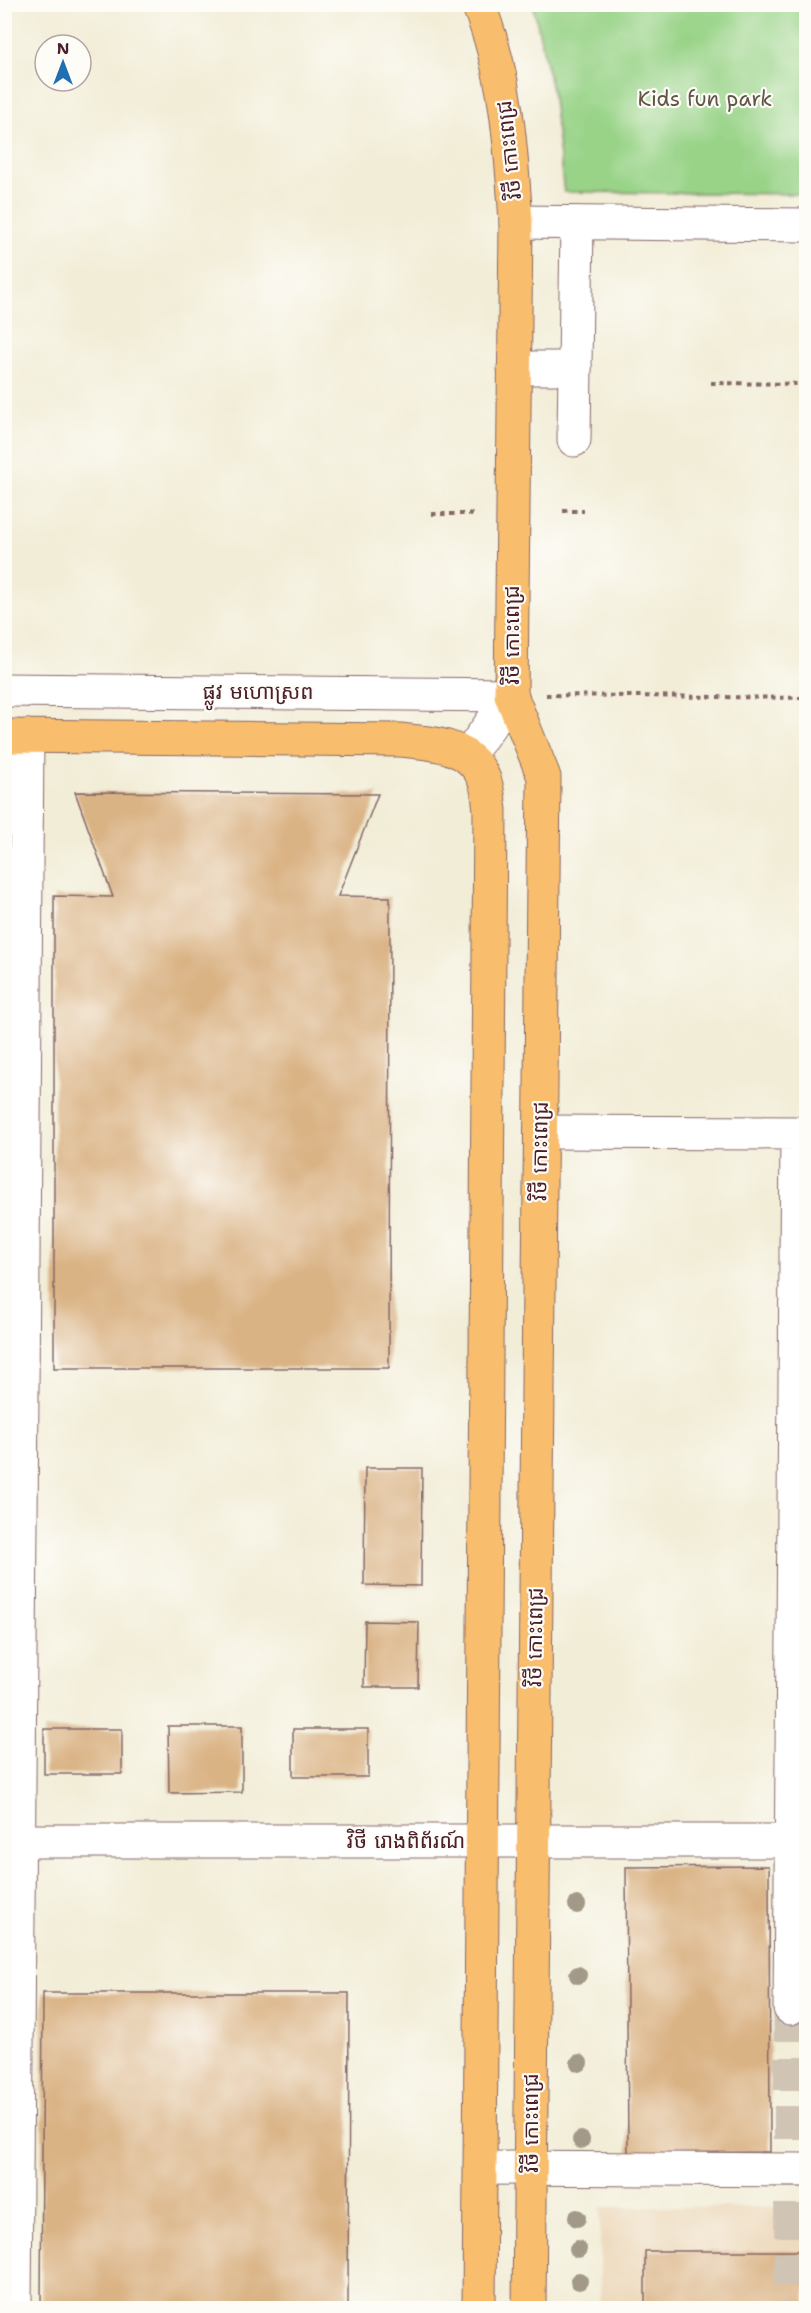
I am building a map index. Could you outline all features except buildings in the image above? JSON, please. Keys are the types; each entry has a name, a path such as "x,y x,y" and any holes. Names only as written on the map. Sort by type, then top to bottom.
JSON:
{"main road":[{"name":"វិថី កោះពេជ្រ","path":"478,4 500,77 511,144 516,222 511,695 544,777 529,2308"},
{"path":"16,736 400,740 442,745 468,756 484,778 490,811 479,2308"}],"street":[{"path":"516,222 807,225"},
{"path":"574,440 577,223"},
{"path":"514,368 575,368"},
{"name":"ផ្លូវ មហោស្រព","path":"4,690 511,695"},
{"path":"468,756 511,695"},
{"path":"15,2308 12,1841 16,736"},
{"path":"541,1132 796,1133 799,1841 790,2008"},
{"name":"វិថី រោងពិព័រណ៍","path":"12,1841 799,1841"},
{"path":"481,2168 807,2170"}],"path":[{"path":"711,383 807,384"},
{"path":"563,511 584,511"},
{"path":"432,514 473,514"},
{"path":"511,695 807,698"}],"shaded area":[{"path":"600,2207 806,2207 806,2308 600,2308"}],"green space":[{"name":"Kids fun park","path":"533,5 806,5 806,194 564,192 552,90"}],"tunnel":[{"path":"790,2008 791,2308"}]}
